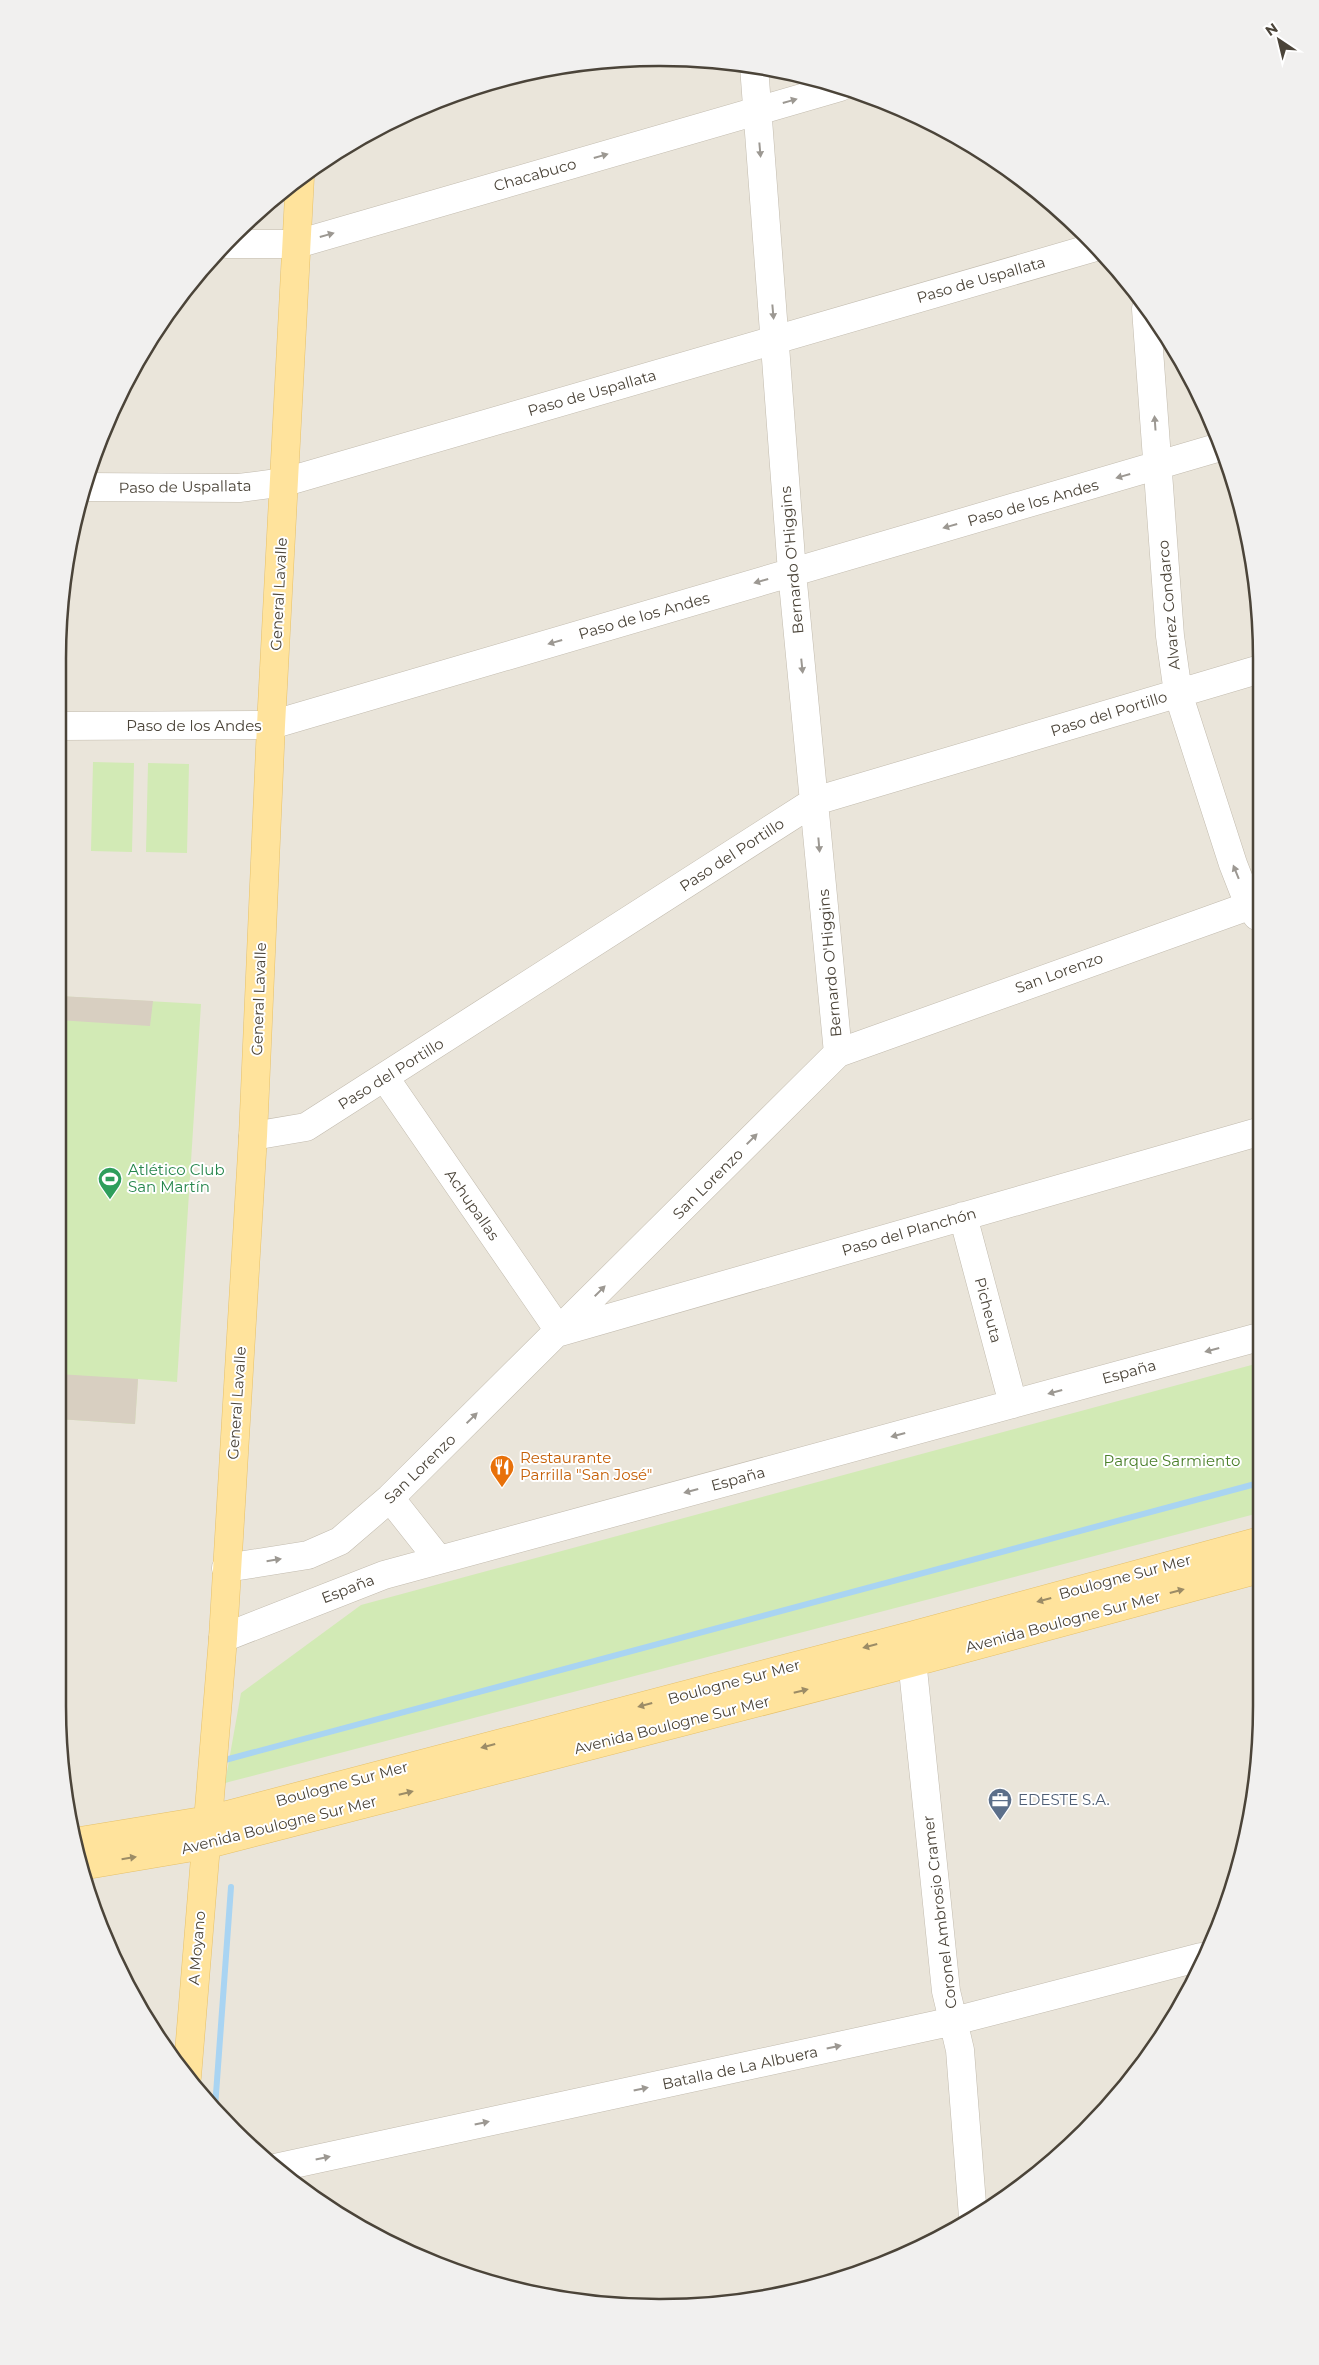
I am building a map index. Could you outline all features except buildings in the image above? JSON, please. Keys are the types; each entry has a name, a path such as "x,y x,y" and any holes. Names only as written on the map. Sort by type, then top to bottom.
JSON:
{"main road":[{"name":"General Lavalle","path":"206,1832 223,1638 253,1136 271,725 300,188"},
{"name":"Boulogne Sur Mer","path":"206,1832 910,1636 1253,1543"},
{"name":"Avenida Boulogne Sur Mer","path":"88,1864 206,1832 911,1663 1253,1571"},
{"name":"Avenida Boulogne Sur Mer","path":"82,1841 206,1832"},
{"name":"A Moyano","path":"188,2065 206,1832"}],"street":[{"name":"Bernardo O'Higgins","path":"755,74 776,339 792,572 838,1053"},
{"name":"Chacabuco","path":"236,244 297,244 826,90"},
{"name":"Paso de Uspallata","path":"92,487 240,488 285,482 1088,249"},
{"name":"Alvarez Condarco","path":"1147,322 1170,636 1178,693 1218,822 1253,903"},
{"name":"Paso de los Andes","path":"66,726 271,725 1214,450"},
{"name":"Paso del Portillo","path":"253,1136 306,1127 815,802 1253,671"},
{"name":"San Lorenzo","path":"226,1568 308,1555 340,1541 390,1498 560,1332 838,1053 1253,909"},
{"name":"Achupallas","path":"385,1078 560,1332"},
{"name":"Paso del Planchón","path":"560,1332 1253,1133"},
{"name":"Picheuta","path":"963,1216 1012,1404"},
{"name":"España","path":"223,1638 340,1591 439,1560 1253,1339"},
{"path":"390,1498 439,1560"},
{"name":"Coronel Ambrosio Cramer","path":"910,1636 911,1663 946,1991 960,2050 973,2209"},
{"name":"Batalla de La Albuera","path":"285,2166 954,2021 1196,1958"}],"shaded area":[{"path":"660,66 698,68 737,71 813,86 887,111 922,127 989,166 1051,213 1106,268 1153,330 1192,397 1208,432 1233,506 1248,582 1253,660 1253,1706 1248,1783 1233,1859 1208,1933 1192,1968 1153,2035 1130,2067 1106,2097 1079,2125 1051,2152 1021,2176 989,2199 922,2238 887,2254 813,2279 737,2294 660,2299 582,2294 544,2287 506,2279 432,2254 397,2238 363,2219 330,2199 268,2152 213,2097 166,2035 127,1968 111,1933 86,1859 71,1783 66,1706 66,660 71,582 86,506 111,432 127,397 166,330 189,298 213,268 268,213 330,166 363,146 397,127 432,111 469,98 506,86 582,71"}],"green space":[{"path":"93,762 134,763 132,852 91,851"},
{"path":"148,763 189,764 187,853 146,852"},
{"name":"Atlético Club San Martín","path":"66,996 201,1004 177,1382 138,1379 135,1424 66,1420"},
{"name":"Parque Sarmiento","path":"1253,1365 1253,1515 225,1783 241,1693 361,1605"}],"waterway":[{"path":"225,1760 1253,1485"},
{"path":"216,2100 231,1887"}],"place":[{"name":"Atlético Club San Martín","path":"110,1200"},
{"name":"Restaurante Parrilla \"San José\"","path":"502,1488"},
{"name":"EDESTE S.A.","path":"1000,1821"}]}
